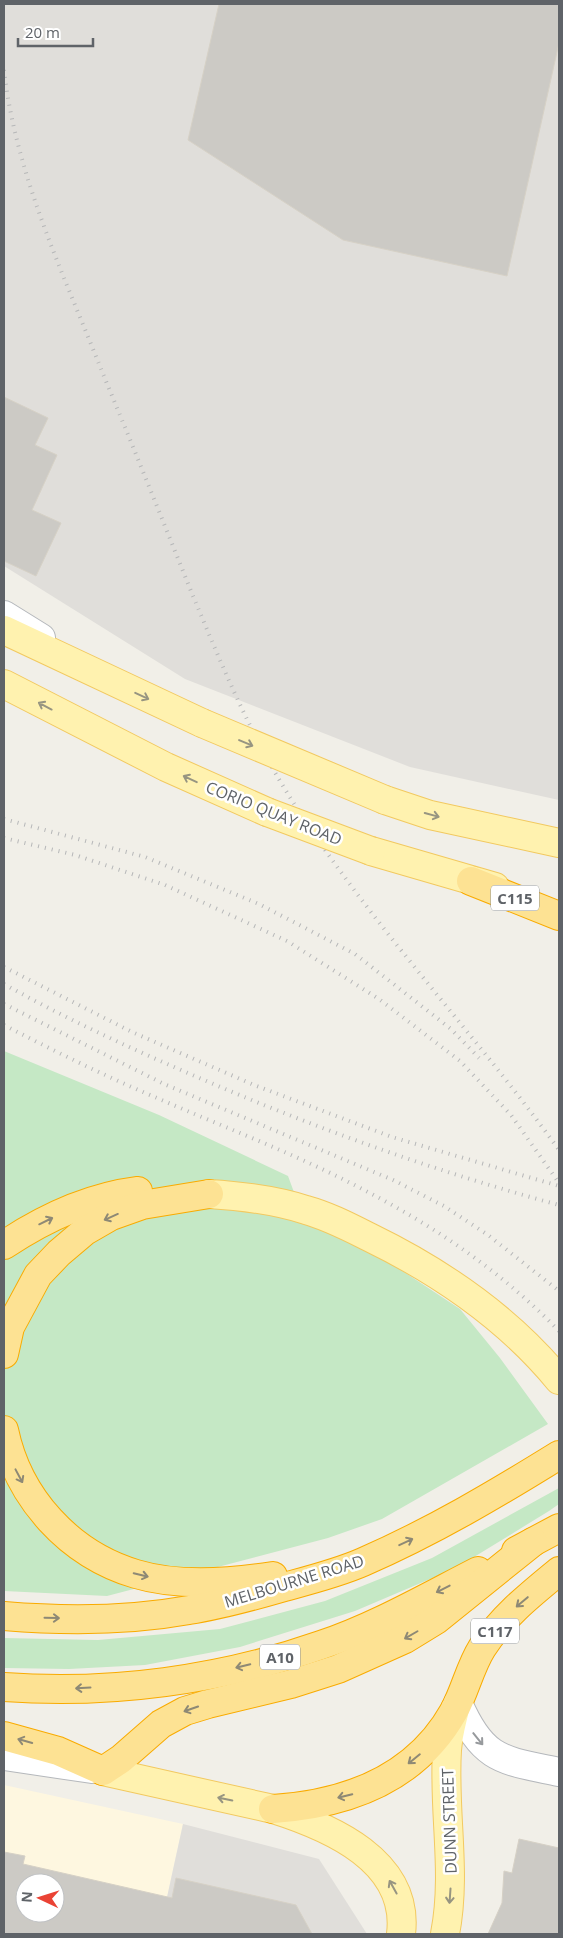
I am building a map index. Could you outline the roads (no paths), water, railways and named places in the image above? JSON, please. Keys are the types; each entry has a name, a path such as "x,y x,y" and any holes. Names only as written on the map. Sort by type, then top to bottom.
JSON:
{"highway":[{"name":"C115","path":"471,880 559,916"},
{"path":"4,1245 46,1220 76,1208 135,1191 161,1189 209,1194"},
{"path":"4,1354 10,1327 38,1274 59,1252 85,1230 111,1216 142,1206 209,1194"},
{"path":"4,1430 7,1447 17,1473 31,1496 48,1518 64,1535 85,1550 110,1564 136,1574 167,1580 222,1582 258,1579 362,1562"},
{"name":"MELBOURNE ROAD","path":"4,1616 87,1619 140,1617 188,1610 245,1598 310,1580 362,1562 436,1527 501,1491 557,1456"},
{"name":"A10","path":"4,1687 65,1689 161,1682 211,1674 321,1645 374,1623 559,1528"},
{"path":"4,1736 58,1751 104,1771 162,1724 185,1711 291,1684 338,1669 404,1639 436,1620 533,1542"},
{"name":"C117","path":"456,1706 481,1649 496,1629 513,1609 559,1571"},
{"path":"273,1809 312,1804 357,1793 390,1778 430,1745 456,1706"}],"main road":[{"path":"4,630 109,681 202,723 385,800 430,814 559,843"},
{"name":"CORIO QUAY ROAD","path":"4,684 166,767 267,812 371,851 559,904"},
{"path":"209,1194 273,1201 308,1210 347,1226 391,1248 430,1270 509,1328 541,1358 559,1380"},
{"name":"DUNN STREET","path":"445,1934 451,1869 446,1772 447,1749 456,1706"},
{"path":"104,1771 273,1809 321,1826 346,1838 364,1852 390,1881 397,1895 401,1912 401,1934"}],"street":[{"path":"4,614 109,681"},
{"path":"456,1706 482,1745 497,1755 513,1761 559,1772"},
{"path":"4,1756 104,1771"}],"railway":[{"path":"4,70 19,148 43,225 211,640 255,735 280,781 311,830 345,877 489,1058 559,1150"},
{"path":"4,819 145,857 259,904 355,954 451,1029 479,1058"},
{"path":"4,838 75,855 165,885 287,941 379,999 460,1061 511,1115 559,1183"},
{"path":"4,967 132,1032 254,1085 392,1137 559,1186"},
{"path":"4,984 114,1040 274,1109 415,1161 559,1205"},
{"path":"4,1004 164,1084 393,1180 444,1206 488,1235 559,1291"},
{"path":"4,1025 118,1081 314,1165 391,1204 443,1236 492,1271 559,1331"}]}
